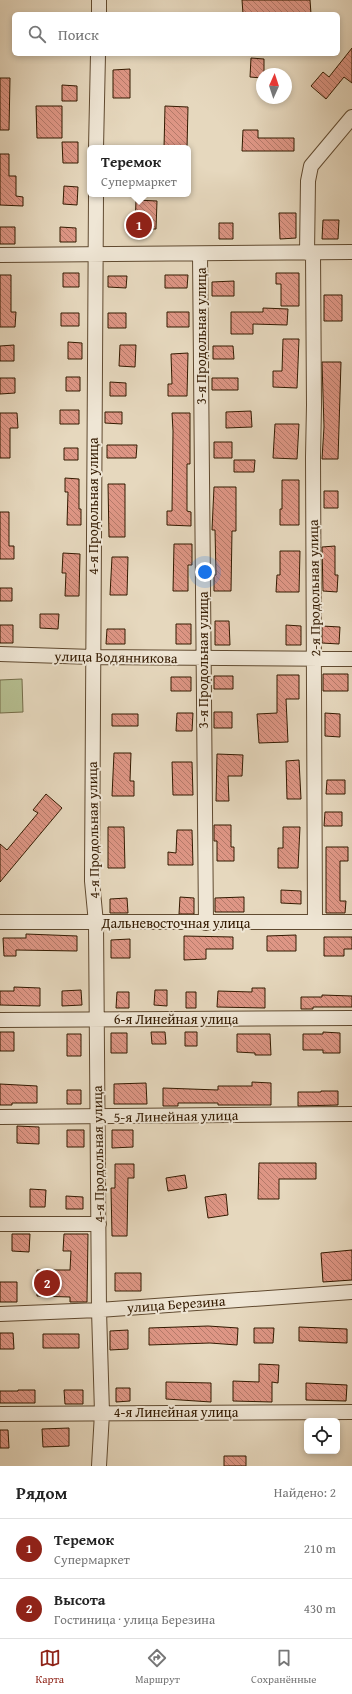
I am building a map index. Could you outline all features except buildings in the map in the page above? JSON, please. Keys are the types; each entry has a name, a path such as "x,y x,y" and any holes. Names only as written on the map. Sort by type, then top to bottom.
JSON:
{"street":[{"path":"99,0 99,12"},
{"path":"96,145 98,56"},
{"name":"2-я Продольная улица","path":"315,922 314,405 308,181 311,166 352,117"},
{"name":"4-я Продольная улица","path":"96,197 94,254 92,881 96,923 99,1310 102,1413 99,1466"},
{"path":"0,255 352,252"},
{"name":"3-я Продольная улица","path":"200,254 206,923"},
{"name":"улица Водянникова","path":"0,654 93,657 315,660 352,659"},
{"name":"Дальневосточная улица","path":"0,922 352,922"},
{"name":"6-я Линейная улица","path":"0,1020 352,1018"},
{"name":"5-я Линейная улица","path":"0,1117 352,1114"},
{"path":"0,1224 99,1224"},
{"name":"улица Березина","path":"0,1314 99,1310 352,1292"},
{"name":"4-я Линейная улица","path":"0,1414 352,1412"}],"green space":[{"path":"22,679 23,712 0,713 0,680"}],"place":[{"name":"Теремок","path":"139,225"},
{"name":"Высота","path":"47,1283"}]}
